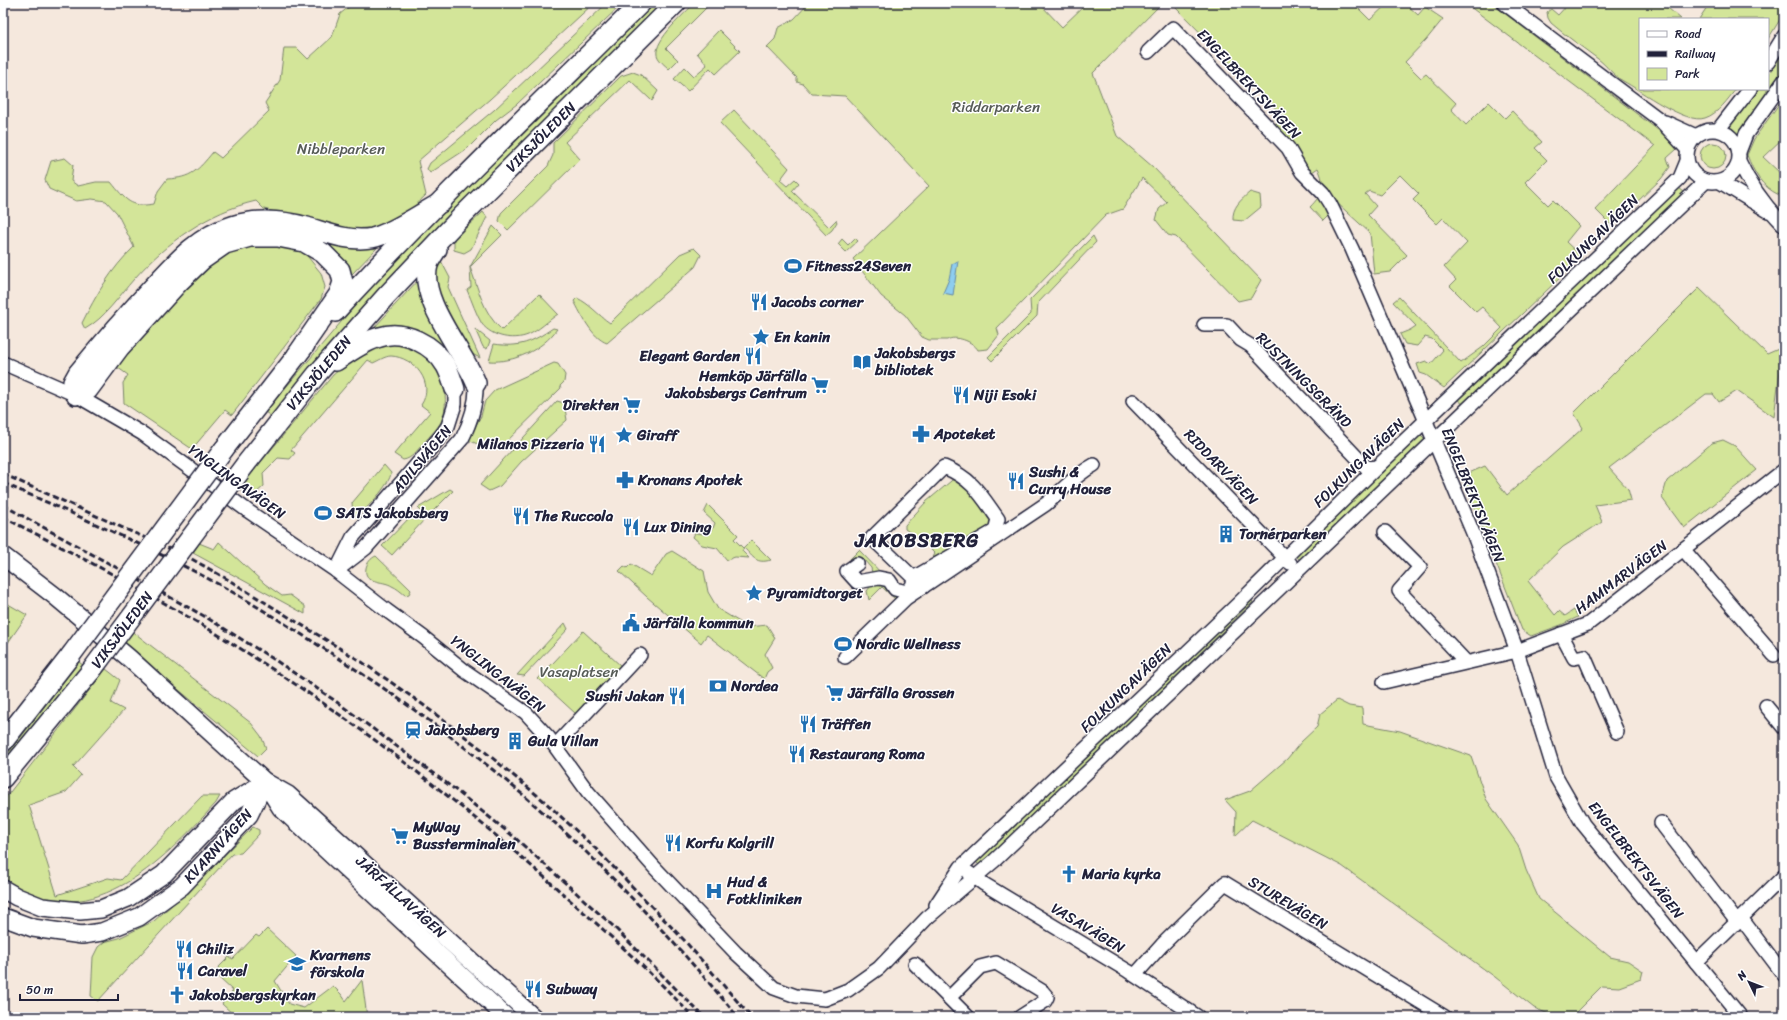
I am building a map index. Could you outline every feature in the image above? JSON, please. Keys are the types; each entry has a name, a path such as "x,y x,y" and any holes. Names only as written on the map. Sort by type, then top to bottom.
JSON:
{"main road":[{"name":"VIKSJÖLEDEN","path":"3,742 71,655 296,355 370,274 641,3"},
{"name":"VIKSJÖLEDEN","path":"4,778 91,671 245,465 317,374 386,296 462,216 676,3"},
{"path":"296,355 339,294 343,282 340,270 323,253 304,242 278,237 250,237 225,244 202,260 178,283 120,347 88,390 76,395 73,382 78,372 135,306 179,259 196,244 212,234 231,226 266,220 286,222 353,239 372,238 390,231 442,202"},
{"path":"462,216 431,258 428,265 427,284 434,308 466,362 476,383"},
{"path":"317,374 368,341 381,336 400,335 420,342 438,356 451,375 455,389"}],"street":[{"path":"1504,3 1660,120 1696,136"},
{"name":"ENGELBREKTSVÄGEN","path":"1148,52 1173,28 1288,148 1305,175 1327,198 1352,249 1473,533 1516,651 1556,777 1579,817 1741,1017"},
{"path":"1769,60 1784,36"},
{"path":"1720,182 1732,174 1746,134 1784,81"},
{"path":"1718,130 1749,90"},
{"path":"1660,120 1687,155 1694,175 1705,182 1720,182 1773,214"},
{"path":"1687,155 1696,136 1707,131 1718,130 1732,138 1737,145 1739,157 1746,177 1773,214 1784,226"},
{"name":"FOLKUNGAVÄGEN","path":"961,867 1680,178 1687,155"},
{"path":"976,877 1705,182"},
{"name":"RUSTNINGSGRÄND","path":"1204,325 1227,325 1241,340 1251,346 1367,468 1377,468"},
{"name":"YNGLINGAVÄGEN","path":"3,363 76,395 143,434 248,511 336,571 386,610 423,636 465,671 526,713 542,729 580,782 654,867 736,953 774,988 796,996 825,999 848,990 879,968 927,918 976,877"},
{"name":"ADILSVÄGEN","path":"336,571 366,548 457,445 468,427 475,404 476,383"},
{"name":"ADILSVÄGEN","path":"336,571 353,537 407,476 448,426 455,404 455,389"},
{"name":"RIDDARVÄGEN","path":"1133,401 1298,571"},
{"path":"857,564 847,571 858,582 879,578 889,580 895,588 907,592 912,586 1046,504 1079,473 1094,464"},
{"path":"845,657 906,598 919,582 994,531 998,519 976,488 959,474 944,467 872,538 919,582"},
{"name":"HAMMARVÄGEN","path":"1384,682 1516,651 1588,624 1784,470"},
{"path":"1385,532 1420,567 1399,590 1466,662"},
{"path":"1683,550 1774,655"},
{"name":"JÄRFÄLLAVÄGEN","path":"3,556 55,596 129,658 265,782 288,795 533,1017"},
{"path":"1561,634 1574,658 1584,656 1617,732"},
{"path":"555,746 640,655"},
{"path":"1766,706 1783,728"},
{"name":"JÄRFÄLLAVÄGEN","path":"265,782 281,808 506,1017"},
{"name":"KVARNVÄGEN","path":"3,889 17,897 42,907 80,912 101,909 128,898 164,874 234,801 265,782"},
{"name":"KVARNVÄGEN","path":"3,917 33,928 82,935 102,932 139,917 182,886 249,815 265,782"},
{"path":"1662,823 1784,975"},
{"name":"YNGLINGAVÄGEN","path":"927,918 961,867"},
{"name":"VASAVÄGEN","path":"961,867 1198,1017"},
{"path":"1696,962 1784,876"},
{"name":"STUREVÄGEN","path":"1135,976 1162,945 1225,883 1445,1017"},
{"path":"950,997 980,967 996,963 1042,991 1047,997 1045,1001 1020,1017"},
{"path":"915,964 950,997 968,1017"}],"green space":[{"name":"Nibbleparken","path":"354,3 594,3 490,99 418,161 426,195 403,216 387,224 370,229 335,228 264,209 256,201 238,206 205,221 174,241 147,265 99,319 85,329 82,323 93,302 111,273 134,247 117,213 106,201 92,199 76,201 49,189 45,180 51,161 65,158 73,165 71,181 78,186 96,182 111,182 125,198 134,204 154,204 158,191 167,179 189,175 203,164 213,152 221,158 269,111 265,103 280,80 284,48 297,48 308,59 332,37 340,14"},
{"path":"607,3 623,3 517,104 496,120 468,148 430,173 427,169 430,163 494,110"},
{"path":"652,3 663,3 446,218 391,276 272,417 265,412 385,270 550,103"},
{"path":"695,3 711,3 666,48 678,60 669,69 658,57 657,49 660,42 671,27"},
{"name":"Riddarparken","path":"809,3 1039,3 1062,27 1087,3 1162,3 1093,73 1117,136 1153,167 1261,280 1251,298 1238,301 1176,237 1168,235 1156,220 1159,209 1167,202 1142,178 1123,209 1106,215 997,328 999,335 988,349 978,350 972,344 955,338 947,340 929,340 922,337 905,315 881,296 853,259 929,186 845,96 812,94 803,84 797,82 797,78 767,47 775,39 778,28 794,19"},
{"path":"1171,3 1353,3 1370,20 1388,3 1405,3 1418,15 1425,7 1443,19 1405,62 1421,78 1426,74 1456,103 1451,109 1466,125 1489,102 1505,118 1512,111 1542,142 1535,148 1547,160 1525,182 1548,205 1553,200 1579,226 1566,242 1582,257 1444,388 1426,375 1420,373 1417,364 1426,361 1431,364 1443,350 1432,339 1425,337 1417,346 1405,344 1400,334 1416,326 1393,302 1399,297 1461,363 1483,347 1502,328 1482,307 1476,312 1450,286 1456,280 1444,267 1467,243 1443,218 1437,224 1413,200 1419,194 1400,175 1380,195 1369,191 1365,194 1376,206 1368,215 1407,255 1390,272 1374,274 1370,233 1336,202 1330,214 1323,221 1310,207 1318,198 1322,189 1322,179 1318,168 1312,172 1298,174 1273,126 1283,116"},
{"path":"1465,3 1491,3 1658,130 1671,141 1677,149 1667,158 1670,167 1661,179 1612,226 1595,209 1655,146"},
{"path":"1569,3 1662,3 1680,18 1639,18 1639,90 1735,90 1718,110 1705,118 1697,119 1675,112 1651,99 1620,79 1598,59 1551,23 1547,12 1551,9 1558,15"},
{"path":"1718,3 1784,3 1784,13 1769,37 1769,18 1700,18 1709,4 1713,8"},
{"path":"719,30 740,51 716,74 710,68 688,91 674,79 685,67 694,76 707,65 697,53"},
{"path":"1784,50 1784,74 1738,138 1727,129 1757,90 1769,90 1769,73"},
{"path":"633,72 641,75 658,91 652,101 630,80 565,142 580,159 508,230 499,221 501,213 548,166 553,155 553,143 621,76"},
{"path":"1784,97 1784,126 1782,128 1784,137 1763,157 1780,173 1784,170 1784,193 1779,195 1767,187 1759,178 1752,168 1747,155 1754,139"},
{"path":"734,110 789,168 780,180 787,186 795,179 799,183 792,191 829,227 836,220 837,222 832,230 826,235 720,123"},
{"path":"1713,143 1722,147 1726,156 1722,165 1713,169 1704,165 1700,156 1704,147"},
{"path":"1678,187 1685,193 1464,405 1457,399"},
{"path":"1250,192 1260,195 1261,207 1244,221 1233,220 1234,211 1240,201"},
{"path":"483,212 487,217 471,249 464,253 454,250 454,239"},
{"path":"266,225 294,230 349,245 377,248 351,275 341,261 330,250 323,245 300,235 280,230 258,229 227,236 209,247 185,267 99,362 95,359 163,282 183,263 224,234 244,227"},
{"path":"493,226 502,235 470,267"},
{"path":"1093,236 1096,242 1038,303 1037,316 992,361 988,357 1031,314 1030,300"},
{"path":"855,238 858,241 846,252 838,244 842,239 848,245"},
{"path":"254,243 303,251 321,273 325,287 321,299 232,415 225,410 192,449 124,403 123,383 128,375 114,365 183,287 220,253"},
{"path":"694,248 701,255 695,267 607,343 596,336 574,301 577,298 586,303 610,323 680,254"},
{"path":"439,257 450,278 448,287 480,358 474,355 463,343 433,285"},
{"path":"470,267 486,309 502,330 539,294 558,314 536,331 522,337 509,338 491,332 482,324 467,290 471,287"},
{"path":"419,279 459,364 434,340 384,329 373,329"},
{"path":"1699,288 1767,354 1783,347 1774,417 1737,391 1719,402 1713,394 1706,394 1609,468 1628,489 1631,500 1595,505 1602,522 1563,547 1528,581 1555,615 1559,611 1565,616 1574,610 1578,617 1531,636 1522,630 1462,476 1485,466 1507,495 1583,428 1574,413"},
{"path":"553,328 557,329 544,343 527,354 508,360 489,361 494,344 511,345 525,343 539,337"},
{"path":"475,329 490,341 487,349 483,347"},
{"path":"385,344 403,345 424,355 432,363 443,382 445,405 442,421 414,454 403,460 394,454 430,412 421,405 425,397 426,388 424,380 415,366 408,361 400,357 389,356 373,363 368,360 291,450 295,453 290,459 278,458 263,473 264,486 255,494 242,485 333,375 353,358"},
{"path":"554,363 558,364 565,375 564,382 560,386 561,388 500,448 480,445 468,440 481,416 485,401 495,390"},
{"path":"557,401 564,403 567,420 521,462 500,486 489,491 480,485"},
{"path":"1420,434 1426,440 1300,560 1294,554"},
{"path":"1723,440 1735,446 1757,470 1684,528 1662,498 1667,481 1712,443"},
{"path":"384,465 391,473 387,484 366,509 356,516 353,515 352,503"},
{"path":"957,476 988,509 988,518 993,521 991,525 937,560 933,557 935,554 930,547 905,529 905,525 926,502"},
{"path":"450,489 453,491 427,517 418,508"},
{"path":"708,505 738,535 734,539 743,548 751,540 771,560 759,561 744,548 742,551 749,558 735,557 727,560 717,548 702,545 693,537 695,533 705,534 713,528 715,523 704,513"},
{"path":"415,512 424,520 392,555 382,546"},
{"path":"219,542 265,584 282,596 290,595 305,606 305,614 193,553 199,543 214,549"},
{"path":"859,550 887,579 893,591 899,597 895,599 882,587 869,600 867,591 874,582 871,568 864,560 850,559"},
{"path":"672,551 704,571 708,592 718,609 748,627 767,625 775,638 765,654 772,668 767,672 764,679 707,635 701,643 619,571 624,566 627,568 631,564 651,576 666,554"},
{"path":"376,556 411,590 409,594 405,595 388,584 374,581 368,577 366,568 371,559"},
{"path":"1248,597 1253,602 980,866 975,861"},
{"path":"3,601 27,615 3,650"},
{"path":"565,623 568,629 524,676 517,675"},
{"path":"132,631 251,723 261,736 266,748 258,756 124,644"},
{"name":"Vasaplatsen","path":"583,631 621,666 576,714 538,679"},
{"path":"79,662 84,666 3,767 3,760"},
{"path":"106,669 120,680 111,703 124,710 73,767 81,775 66,792 29,805 57,895 108,878 121,880 202,796 220,796 216,803 195,826 172,848 147,869 120,886 93,898 64,901 34,895 3,878 3,801"},
{"path":"1337,700 1349,706 1362,708 1363,724 1400,731 1471,756 1486,799 1518,845 1526,870 1539,899 1610,957 1628,961 1643,971 1641,979 1619,987 1602,986 1571,1017 1556,1017 1534,1008 1495,977 1342,866 1252,820 1235,836 1236,812 1225,800 1250,791 1287,759 1301,742 1317,727 1320,714"},
{"path":"253,827 259,830 259,834 241,853 232,854 98,1001 91,996 93,957 98,947 104,942 119,938 154,921 192,887"},
{"path":"267,929 296,956 275,981 289,1004 304,1008 333,986 346,1001 362,980 367,1017 236,1017 222,1004 233,991 219,978 223,974 217,969 229,957 233,959 256,935 259,937"}],"water":[{"path":"958,261 953,295 943,293 949,279 952,264"}],"railway":[{"path":"3,474 190,558 362,662 422,704 484,751 544,801 596,849 684,940 751,1017"},
{"path":"3,483 140,544 220,585 357,670 438,727 515,788 589,855 668,937 738,1017"},
{"path":"3,505 204,616 275,660 334,700 453,788 513,836 612,925 704,1017"},
{"path":"3,517 104,570 204,626 309,693 387,749 425,778 535,869 634,958 693,1017"}],"place":[{"name":"Fitness24Seven","path":"793,266"},
{"name":"Jacobs corner","path":"759,302"},
{"name":"En kanin","path":"761,337"},
{"name":"Elegant Garden","path":"753,356"},
{"name":"Jakobsbergs bibliotek","path":"862,362"},
{"name":"Hemköp Järfälla Jakobsbergs Centrum","path":"820,385"},
{"name":"Niji Esoki","path":"961,395"},
{"name":"Direkten","path":"632,405"},
{"name":"Apoteket","path":"921,434"},
{"name":"Giraff","path":"624,435"},
{"name":"Milanos Pizzeria","path":"597,444"},
{"name":"Kronans Apotek","path":"625,480"},
{"name":"Sushi & Curry House","path":"1016,481"},
{"name":"SATS Jakobsberg","path":"323,513"},
{"name":"The Ruccola","path":"521,516"},
{"name":"Lux Dining","path":"631,527"},
{"name":"Tornérparken","path":"1226,534"},
{"name":"Pyramidtorget","path":"754,593"},
{"name":"Järfälla kommun","path":"631,623"},
{"name":"Nordic Wellness","path":"843,644"},
{"name":"Nordea","path":"718,686"},
{"name":"Järfälla Grossen","path":"835,693"},
{"name":"Sushi Jakan","path":"677,696"},
{"name":"Träffen","path":"808,724"},
{"name":"Jakobsberg","path":"413,730"},
{"name":"Gula Villan","path":"515,741"},
{"name":"Restaurang Roma","path":"797,754"},
{"name":"MyWay Bussterminalen","path":"400,836"},
{"name":"Korfu Kolgrill","path":"673,843"},
{"name":"Maria kyrka","path":"1069,874"},
{"name":"Hud & Fotkliniken","path":"714,891"},
{"name":"Chiliz","path":"184,949"},
{"name":"Kvarnens förskola","path":"297,964"},
{"name":"Caravel","path":"185,971"},
{"name":"Subway","path":"533,989"},
{"name":"Jakobsbergskyrkan","path":"177,995"}],"district":[{"name":"JAKOBSBERG","path":"917,540"}]}
